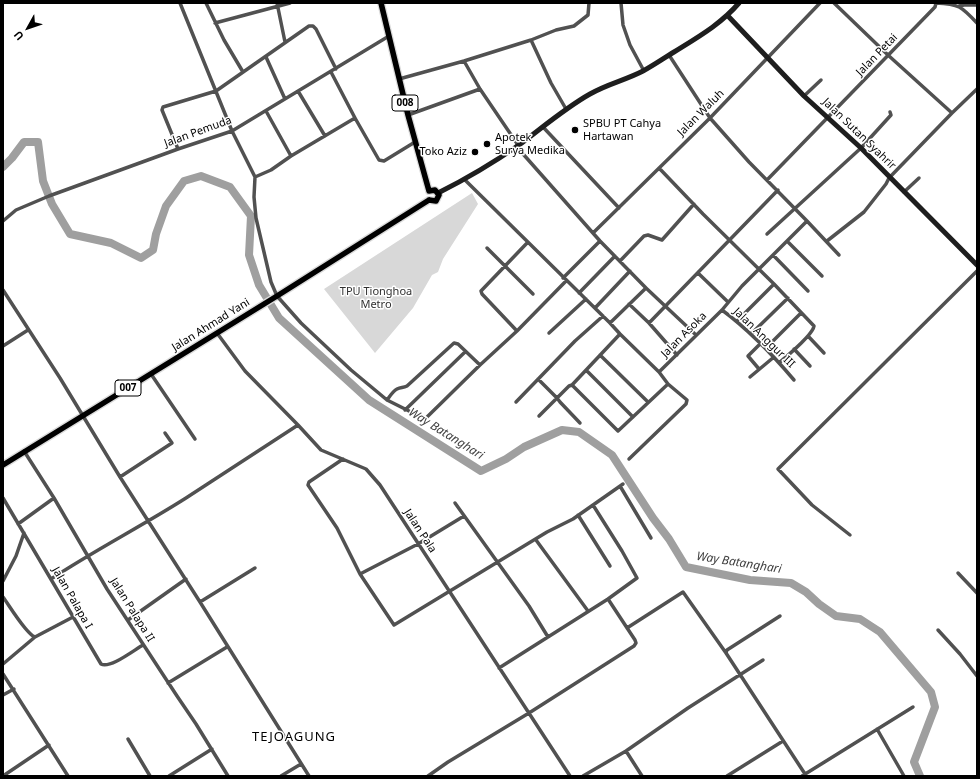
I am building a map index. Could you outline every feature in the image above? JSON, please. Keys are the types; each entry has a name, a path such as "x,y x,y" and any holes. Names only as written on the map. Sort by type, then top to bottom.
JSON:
{"main road":[{"name":"008","path":"381,3 415,142 430,191 427,196 429,200"},
{"path":"429,200 433,202 437,200 438,193 433,190 430,191"},
{"name":"Jalan Ahmad Yani","path":"3,465 276,297 429,200"}],"street":[{"path":"180,3 232,131 255,177 254,197 256,218 263,251 276,297 350,370 387,400 405,410 426,418 517,331 600,241"},
{"path":"206,3 215,23 242,72"},
{"path":"215,23 277,5 290,3"},
{"path":"399,79 464,61 532,40 556,30 577,25 588,15 589,3"},
{"path":"621,3 623,25 644,71"},
{"path":"438,193 465,180 517,146 566,109 605,86 644,71 728,16 739,3"},
{"name":"Jalan Waluh","path":"593,233 710,118 820,3"},
{"path":"834,3 889,56 952,113"},
{"path":"936,3 959,6 977,5"},
{"name":"Jalan Petai","path":"767,180 889,56 935,7 936,3"},
{"path":"277,5 285,42"},
{"path":"959,6 977,23"},
{"name":"Jalan Sutan Syahrir","path":"728,16 804,96 861,148 889,178 977,265"},
{"path":"178,149 163,108 216,91 309,26 313,26 316,29 336,69"},
{"name":"Jalan Pemuda","path":"3,221 16,210 33,202 232,131 389,36"},
{"path":"532,40 551,83 566,109"},
{"path":"669,55 710,118 839,255"},
{"path":"266,57 285,99"},
{"path":"464,61 480,89 517,146 600,241 646,288 696,335"},
{"path":"331,72 355,118 381,161 384,161 415,142"},
{"path":"804,96 821,80"},
{"path":"408,115 480,89"},
{"path":"827,242 864,212 889,178 977,89"},
{"path":"298,91 325,136"},
{"path":"266,111 291,156"},
{"path":"767,234 861,148 891,115 890,112"},
{"path":"255,177 270,170 355,118"},
{"path":"543,127 619,208"},
{"path":"659,168 814,326 814,330 779,363"},
{"path":"904,192 919,178"},
{"path":"465,180 610,322 620,334 659,372 668,384 686,398 687,402 629,459"},
{"path":"649,323 778,190"},
{"path":"620,261 644,236 648,235 662,240 694,204"},
{"name":"Jalan Asoka","path":"659,372 722,310 806,221"},
{"path":"787,241 822,276"},
{"path":"517,331 495,309 481,292 528,242"},
{"path":"487,248 533,294"},
{"path":"773,255 808,291"},
{"path":"579,293 615,256"},
{"path":"850,536 812,505 778,468 977,270"},
{"path":"595,308 630,271"},
{"path":"698,273 728,302"},
{"path":"737,321 774,284"},
{"path":"610,322 646,288"},
{"path":"3,290 60,378 120,477 186,579 309,776"},
{"path":"751,334 788,298"},
{"path":"549,333 586,299"},
{"path":"629,304 649,323 677,355"},
{"name":"Jalan Anggur III","path":"722,310 737,321 761,343 794,380"},
{"path":"766,348 801,312"},
{"path":"516,402 603,316"},
{"path":"3,346 28,330"},
{"name":"Jalan Pala","path":"217,333 245,371 321,450 359,465 369,472 380,485 498,668 570,776"},
{"path":"539,416 569,386 572,385 620,334"},
{"path":"808,336 824,353"},
{"path":"387,400 398,388 407,386 454,343 458,344 480,365"},
{"path":"759,369 748,356 761,343"},
{"path":"794,349 810,366"},
{"path":"405,410 465,352"},
{"path":"600,355 648,402"},
{"path":"750,377 774,357"},
{"path":"586,370 633,417"},
{"path":"151,374 194,439"},
{"path":"538,379 558,398 580,423"},
{"path":"572,385 617,431 619,431 668,384"},
{"path":"51,579 88,555 186,498 298,425"},
{"path":"120,477 172,443 165,434"},
{"name":"Jalan Palapa II","path":"24,451 143,645 212,749 228,776"},
{"path":"343,459 308,484 337,528 360,574 394,625 578,515 622,485 651,538"},
{"name":"Jalan Palapa I","path":"3,498 103,666 112,664 143,645"},
{"path":"18,524 54,498"},
{"path":"455,503 529,606 548,637"},
{"path":"498,668 608,599 637,578 593,505"},
{"path":"578,515 610,566"},
{"path":"360,574 418,544 464,516"},
{"path":"3,581 16,556 24,533"},
{"path":"536,540 588,611"},
{"path":"200,602 256,568"},
{"path":"958,573 977,593"},
{"path":"128,620 186,579"},
{"path":"627,628 683,592 741,675 804,775 913,707"},
{"path":"3,597 26,630 35,637"},
{"path":"428,776 634,646 636,640 608,599"},
{"path":"726,653 727,650 780,616"},
{"path":"3,664 35,637 73,617"},
{"path":"938,630 960,654 977,676"},
{"path":"168,683 228,647"},
{"path":"583,776 626,750 763,660"},
{"path":"3,674 14,689 68,776"},
{"path":"3,695 14,689"},
{"path":"878,729 904,776"},
{"path":"128,738 150,776"},
{"path":"727,776 783,741"},
{"path":"3,776 49,745"},
{"path":"169,776 212,749"},
{"path":"626,750 642,776"},
{"path":"281,776 301,764"}],"green space":[{"name":"TPU Tionghoa Metro","path":"472,193 478,204 443,259 438,272 432,275 413,308 375,353 324,289"}],"waterway":[{"name":"Way Batanghari","path":"3,167 24,142 38,142 43,181 52,204 70,234 111,243 141,258 153,250 156,234 166,206 184,181 201,176 230,187 251,216 249,255 259,285 279,318 369,400 481,471 506,459 524,447 562,430 579,432 612,455 653,518 669,539 686,567 750,580 791,583 806,592 819,604 836,616 860,619 880,632 931,692 935,707 914,762 920,776"}],"place":[{"name":"SPBU PT Cahya Hartawan","path":"575,130"},
{"name":"Apotek Surya Medika","path":"487,144"},
{"name":"Toko Aziz","path":"475,152"}],"district":[{"name":"TEJOAGUNG","path":"294,737"}]}
